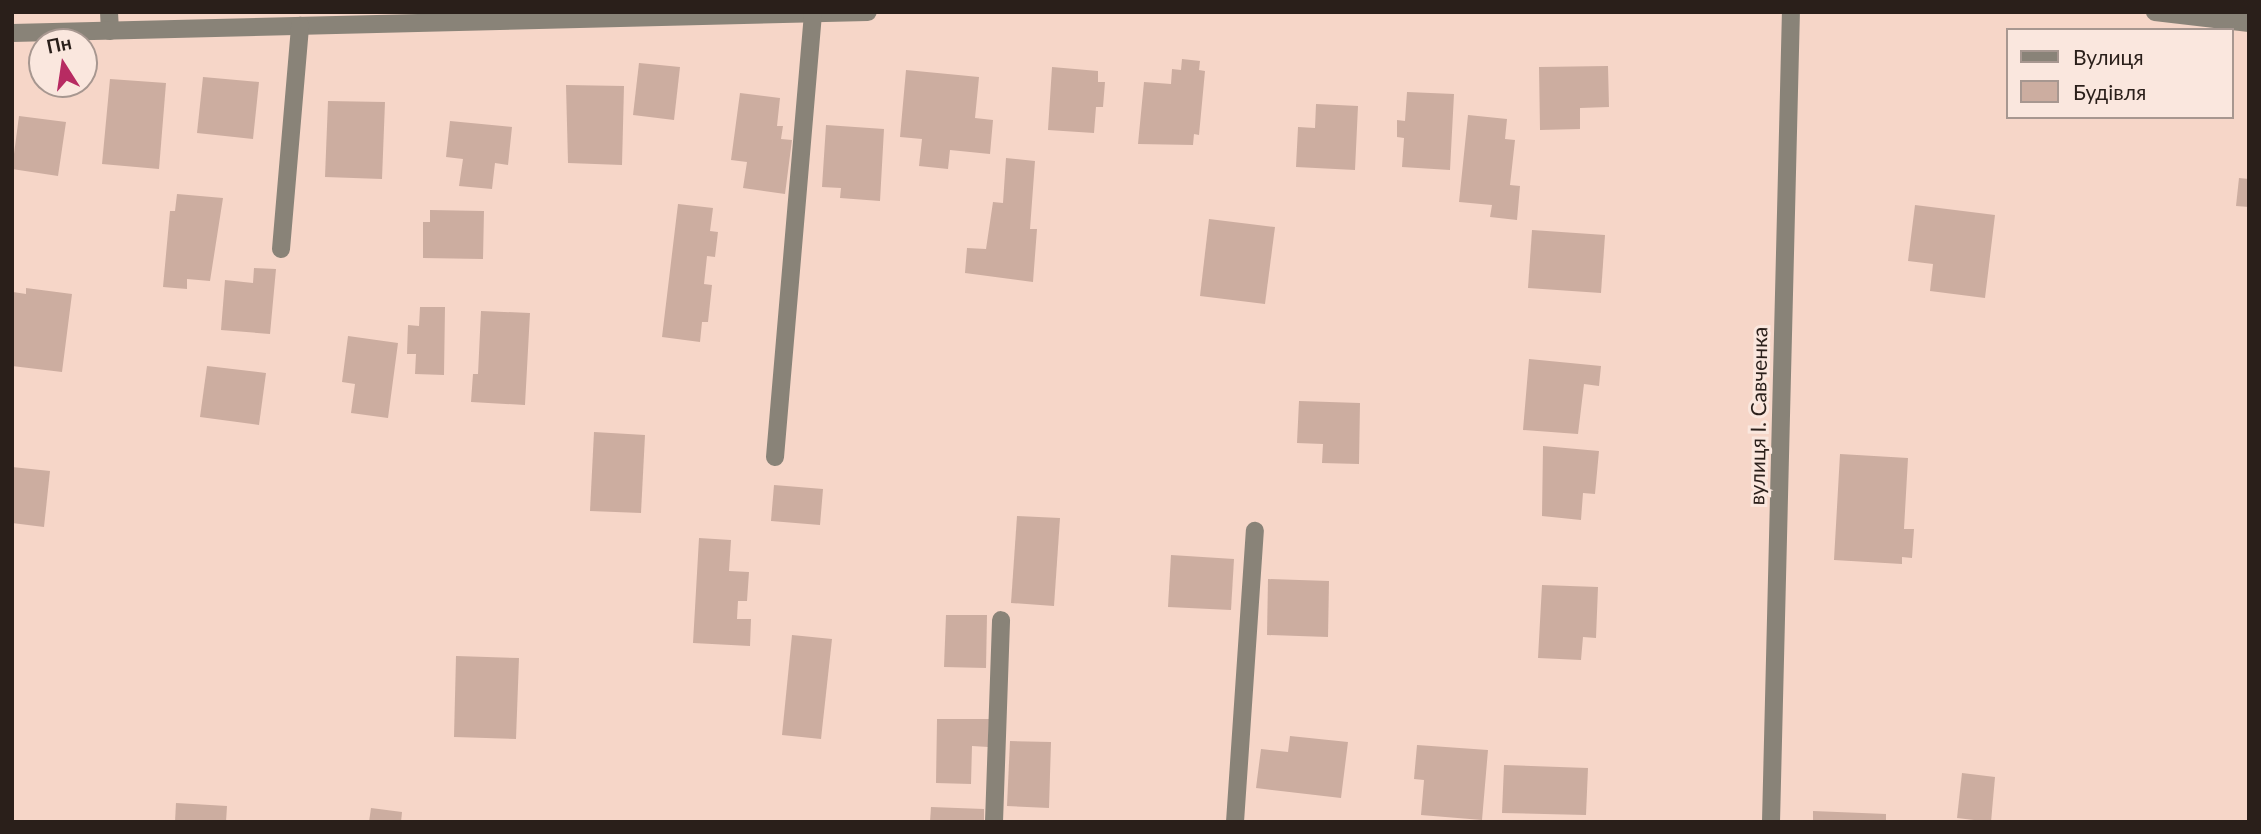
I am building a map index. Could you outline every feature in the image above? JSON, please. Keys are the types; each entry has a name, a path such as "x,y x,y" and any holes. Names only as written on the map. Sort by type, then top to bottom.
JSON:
{"street":[{"path":"109,12 110,31"},
{"path":"12,33 868,12"},
{"name":"вулиця І. Савченка","path":"1771,822 1791,12"},
{"path":"2155,12 2249,23"},
{"path":"775,457 813,13"},
{"path":"281,249 300,26"},
{"path":"1236,822 1255,531"},
{"path":"994,822 1001,620"}],"building":[{"path":"1182,59 1200,61 1199,70 1205,71 1199,135 1194,134 1193,145 1138,144 1144,82 1171,84 1172,69 1181,70"},
{"path":"639,63 680,67 674,120 633,115"},
{"path":"1608,66 1609,107 1580,108 1580,129 1540,130 1539,67"},
{"path":"1052,67 1098,71 1098,82 1105,82 1103,107 1096,107 1094,133 1048,130"},
{"path":"906,70 979,77 975,118 993,120 990,154 950,150 948,169 919,166 922,139 900,137"},
{"path":"203,77 259,82 253,139 197,133"},
{"path":"110,79 166,83 159,169 102,164"},
{"path":"566,85 624,86 622,165 568,163"},
{"path":"1407,92 1454,94 1450,170 1402,167 1404,138 1397,137 1397,120 1405,121"},
{"path":"740,93 780,98 777,126 783,126 781,139 792,140 785,194 743,188 747,162 731,160"},
{"path":"328,101 385,102 382,179 325,177"},
{"path":"1316,104 1358,106 1355,170 1296,167 1298,127 1315,128"},
{"path":"1468,115 1507,119 1505,139 1515,140 1510,185 1520,186 1517,220 1490,217 1492,205 1459,202"},
{"path":"19,116 66,122 58,176 12,169"},
{"path":"450,121 512,127 508,165 495,163 492,189 459,186 463,159 446,157"},
{"path":"826,125 884,129 880,201 840,198 841,188 822,187"},
{"path":"1006,158 1035,161 1030,229 1037,229 1033,282 965,273 967,248 986,249 993,202 1003,203"},
{"path":"2239,178 2249,179 2249,207 2236,206"},
{"path":"177,194 223,198 210,281 187,279 187,289 163,287 170,211 175,211"},
{"path":"678,204 713,208 710,231 718,232 715,257 707,256 704,284 712,285 708,322 702,322 700,342 662,337"},
{"path":"1915,205 1995,215 1985,298 1930,291 1933,264 1908,261"},
{"path":"430,210 484,211 483,259 423,258 423,222 430,222"},
{"path":"1209,219 1275,227 1265,304 1200,296"},
{"path":"1532,230 1605,235 1601,293 1528,288"},
{"path":"254,268 276,269 270,334 221,330 225,280 253,283"},
{"path":"26,288 72,294 62,372 12,366 13,292 26,294"},
{"path":"420,307 445,307 444,375 415,374 416,354 407,354 408,325 419,326"},
{"path":"481,311 530,313 525,405 471,402 473,374 478,374"},
{"path":"348,336 398,343 388,418 351,413 355,384 342,382"},
{"path":"1529,359 1601,366 1599,386 1584,384 1578,434 1523,430"},
{"path":"207,366 266,373 259,425 200,417"},
{"path":"1299,401 1360,403 1359,464 1322,463 1323,444 1297,443"},
{"path":"594,432 645,435 641,513 590,511"},
{"path":"1543,446 1599,451 1595,494 1583,493 1581,520 1542,516"},
{"path":"1840,454 1908,458 1904,529 1914,529 1912,558 1902,557 1902,564 1834,560"},
{"path":"12,467 50,471 44,527 12,523"},
{"path":"774,485 823,489 820,525 771,521"},
{"path":"1017,516 1060,518 1054,606 1011,603"},
{"path":"699,538 731,540 729,571 749,572 747,601 738,601 737,619 751,619 750,646 693,643"},
{"path":"1171,555 1234,559 1231,610 1168,607"},
{"path":"1268,579 1329,581 1328,637 1267,635"},
{"path":"1542,585 1598,587 1596,638 1583,637 1581,660 1538,658"},
{"path":"946,615 987,615 986,668 944,667"},
{"path":"792,635 832,639 821,739 782,735"},
{"path":"456,656 519,658 516,739 454,737"},
{"path":"937,719 989,719 988,747 972,746 971,784 936,783"},
{"path":"1290,736 1348,742 1341,798 1256,788 1261,749 1288,752"},
{"path":"1010,741 1051,742 1049,808 1007,806"},
{"path":"1417,745 1488,750 1482,820 1421,815 1424,780 1414,779"},
{"path":"1504,765 1588,768 1586,815 1502,813"},
{"path":"1962,773 1995,777 1991,822 1957,818"},
{"path":"176,803 227,806 226,822 175,822"},
{"path":"931,807 984,809 984,822 930,822"},
{"path":"371,808 402,812 401,822 369,822"},
{"path":"1813,811 1886,814 1886,822 1813,822"}]}
